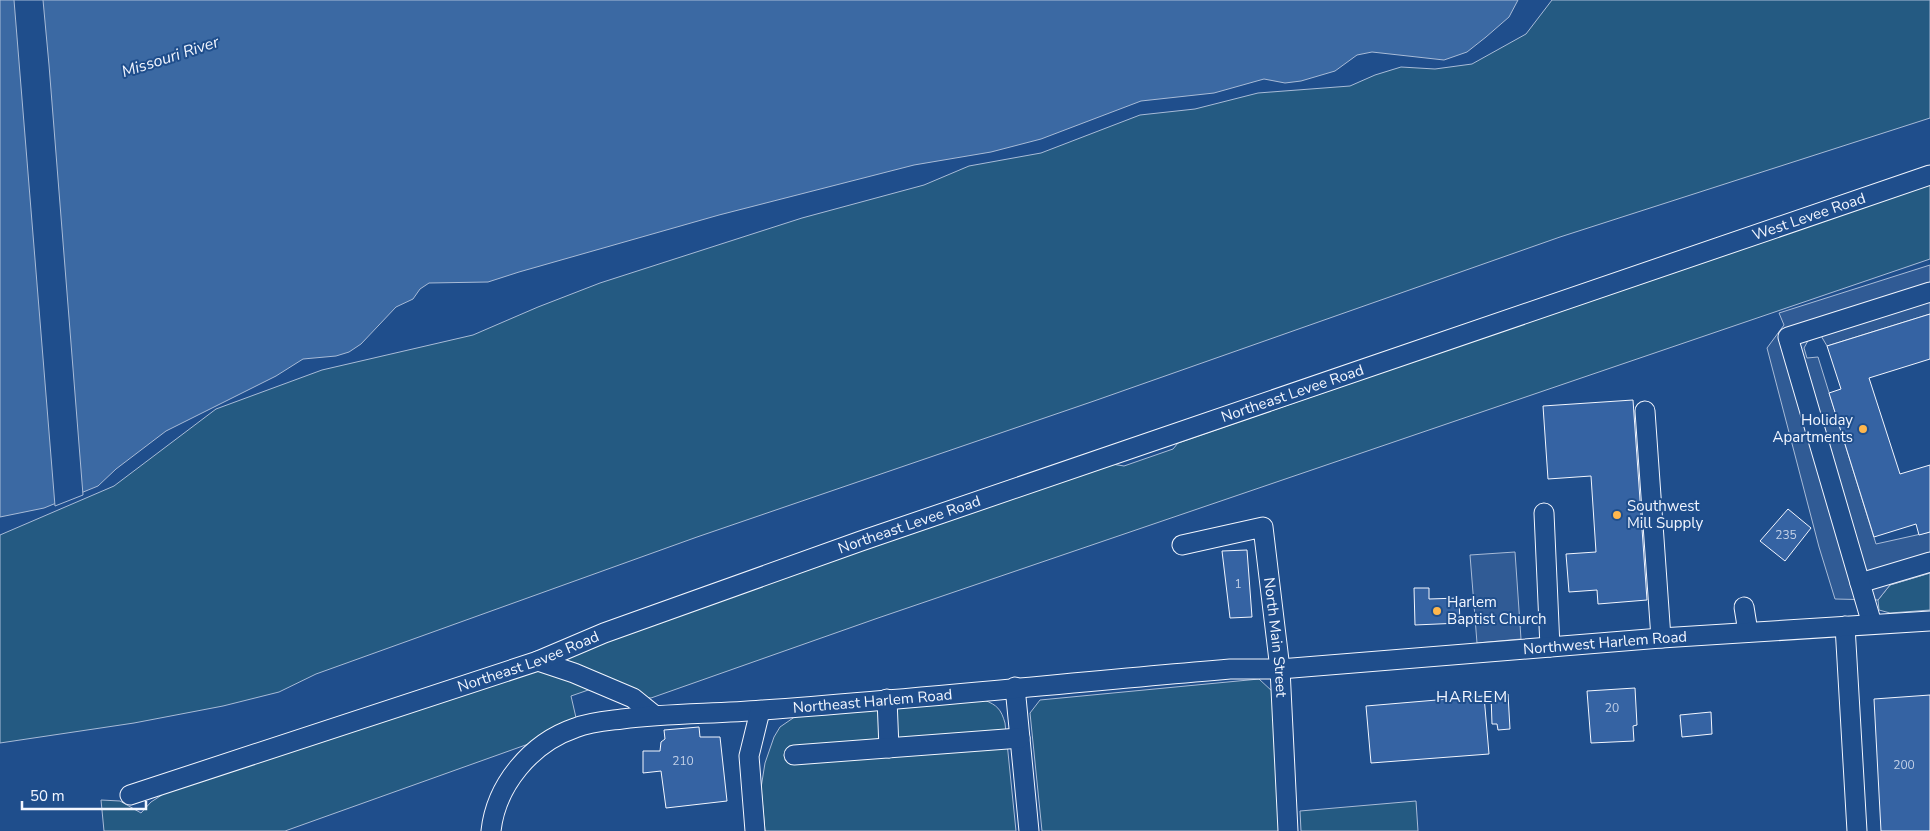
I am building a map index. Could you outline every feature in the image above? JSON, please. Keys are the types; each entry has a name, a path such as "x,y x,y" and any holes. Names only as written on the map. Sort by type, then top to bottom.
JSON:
{"street":[{"name":"West Levee Road","path":"1689,258 1930,175"},
{"name":"Northeast Levee Road","path":"130,795 538,660 604,633 861,541 1689,258"},
{"path":"1872,624 1788,336 1930,292"},
{"path":"1646,411 1661,638"},
{"path":"1544,513 1550,647"},
{"name":"North Main Street","path":"1182,545 1263,527 1280,669 1288,831"},
{"path":"1860,583 1930,562"},
{"path":"1744,607 1748,632"},
{"name":"Northwest Harlem Road","path":"1280,669 1661,638 1930,621"},
{"path":"1844,626 1857,831"},
{"path":"538,660 633,698 654,715"},
{"name":"Northeast Harlem Road","path":"491,831 498,802 506,783 536,749 555,736 576,727 597,722 654,715 760,711 1230,669 1280,669"},
{"path":"1015,687 1029,831"},
{"path":"887,699 888,748"},
{"path":"755,831 749,756 760,711"},
{"path":"794,754 1020,738"}],"shaded area":[{"path":"1552,0 1930,0 1930,118 1560,237 1094,401 697,537 316,674 279,692 223,706 134,723 0,743 0,535 114,486 216,409 322,370 473,335 600,283 802,218 924,185 969,166 1041,153 1140,115 1195,109 1258,93 1350,86 1375,75 1401,67 1435,69 1472,64 1526,34"},
{"path":"1930,183 1930,259 878,618 651,698 643,697 564,660 566,655 924,528 1112,464 1124,466 1173,449 1178,443"},
{"path":"1930,265 1930,314 1827,346 1820,334 1810,337 1804,348 1807,358 1818,357 1876,544 1930,532 1930,573 1890,585 1878,600 1835,599 1819,547 1767,348 1784,325 1779,313"},
{"path":"1515,552 1521,639 1477,643 1470,555"},
{"path":"1930,573 1930,610 1890,613 1879,610 1878,600 1890,585"},
{"path":"544,669 594,688 571,696 577,722 534,742 285,831 104,831 101,800 120,801 141,813 151,802 168,791 517,672"},
{"path":"1259,679 1273,692 1279,831 1042,831 1030,713 1040,700"},
{"path":"984,700 998,708 1005,723 1016,831 765,831 761,788 765,763 774,737 780,727 796,716"},
{"path":"1416,801 1418,831 1301,831 1300,811"}],"water":[{"name":"Missouri River","path":"0,0 1518,0 1509,17 1486,37 1467,52 1444,60 1372,52 1357,55 1335,71 1301,81 1285,83 1264,79 1214,93 1141,101 1041,139 991,152 914,165 719,215 488,282 429,283 420,289 413,299 396,307 361,344 349,352 336,356 303,359 276,376 166,431 116,469 98,486 44,508 0,517"}],"pier":[{"path":"14,0 43,0 49,65 83,495 55,506"}],"building":[{"name":"Holiday Apartments","path":"1930,314 1930,359 1869,378 1900,474 1930,465 1930,532 1919,535 1916,524 1874,537 1829,393 1841,389 1827,346"},
{"name":"Southwest Mill Supply","path":"1633,400 1647,600 1598,604 1597,590 1569,592 1566,554 1596,552 1591,476 1548,479 1543,406"},
{"path":"1788,509 1811,528 1785,561 1760,541"},
{"path":"1247,550 1252,617 1230,618 1222,551"},
{"name":"Harlem Baptist Church","path":"1414,588 1429,588 1429,599 1459,598 1460,623 1415,625"},
{"path":"1635,688 1637,725 1633,726 1634,741 1591,743 1587,691"},
{"path":"1508,694 1510,729 1498,730 1497,724 1492,724 1491,695"},
{"path":"1930,695 1930,831 1881,831 1874,699"},
{"path":"1484,696 1489,754 1371,763 1366,706"},
{"path":"1711,712 1712,734 1682,737 1680,715"},
{"path":"699,727 700,737 720,737 727,801 666,808 661,771 643,773 643,751 660,751 661,742 665,739 664,730"}],"place":[{"name":"Holiday Apartments","path":"1863,429"},
{"name":"Southwest Mill Supply","path":"1617,515"},
{"name":"Harlem Baptist Church","path":"1437,611"}],"district":[{"name":"HARLEM","path":"1472,696"}]}
